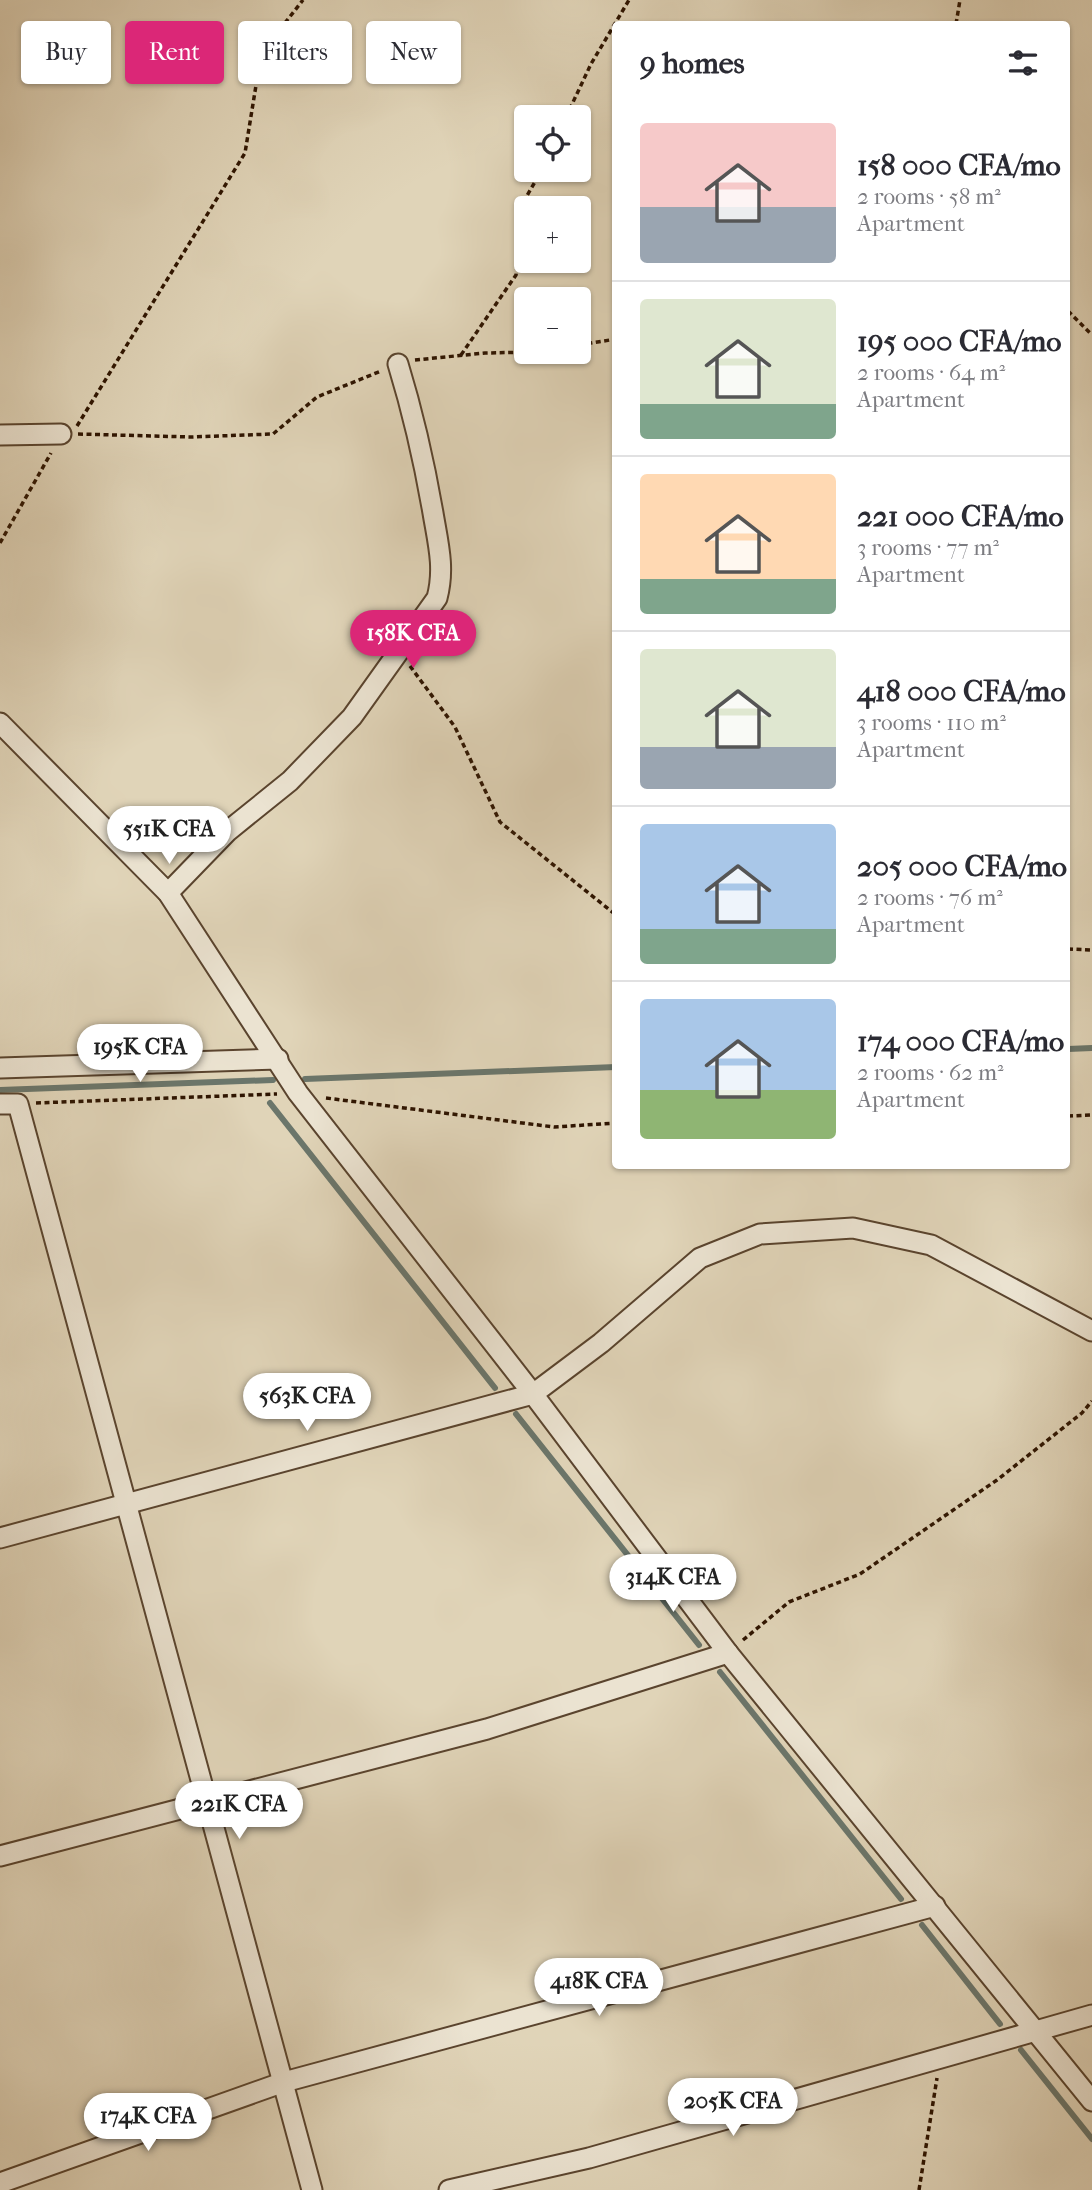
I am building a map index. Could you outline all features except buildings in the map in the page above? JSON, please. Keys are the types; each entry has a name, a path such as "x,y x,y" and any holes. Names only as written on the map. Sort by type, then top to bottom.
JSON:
{"street":[{"path":"168,893 228,831 311,760 352,717 437,598 443,577 440,546 421,440 398,364"},
{"path":"0,435 61,434"},
{"path":"0,723 168,893 298,1093 533,1394 728,1653 1092,2101"},
{"path":"0,1068 278,1059"},
{"path":"9,1104 127,1502 312,2190"},
{"path":"0,1538 533,1394 601,1343 700,1258 760,1234 853,1228 931,1245 1092,1331"},
{"path":"0,1856 487,1729 728,1653"},
{"path":"0,2183 20,2184 284,2082 935,1906"},
{"path":"449,2190 590,2158 1092,2015"}],"path":[{"path":"303,0 277,33 259,67 245,153 124,355 72,434 191,438 273,434 317,397 398,364 461,355 514,353"},
{"path":"617,21 629,0"},
{"path":"956,21 960,0"},
{"path":"572,105 612,29"},
{"path":"461,355 516,275 525,199 535,182"},
{"path":"1070,313 1092,335"},
{"path":"591,343 612,340"},
{"path":"0,543 61,434"},
{"path":"400,653 455,727 500,822 612,912"},
{"path":"1070,949 1092,950"},
{"path":"298,1093 344,1102 554,1127 612,1124"},
{"path":"9,1104 272,1094"},
{"path":"1070,1116 1092,1115"},
{"path":"728,1653 789,1602 860,1574 997,1480 1082,1413 1092,1401"},
{"path":"919,2190 939,2060"}],"waterway":[{"path":"1070,1049 1092,1048"},
{"path":"305,1079 612,1067"},
{"path":"0,1090 273,1080"},
{"path":"270,1103 495,1388"},
{"path":"516,1414 699,1645"},
{"path":"720,1672 901,1899"},
{"path":"922,1925 1000,2024"},
{"path":"1021,2050 1092,2139"}]}
